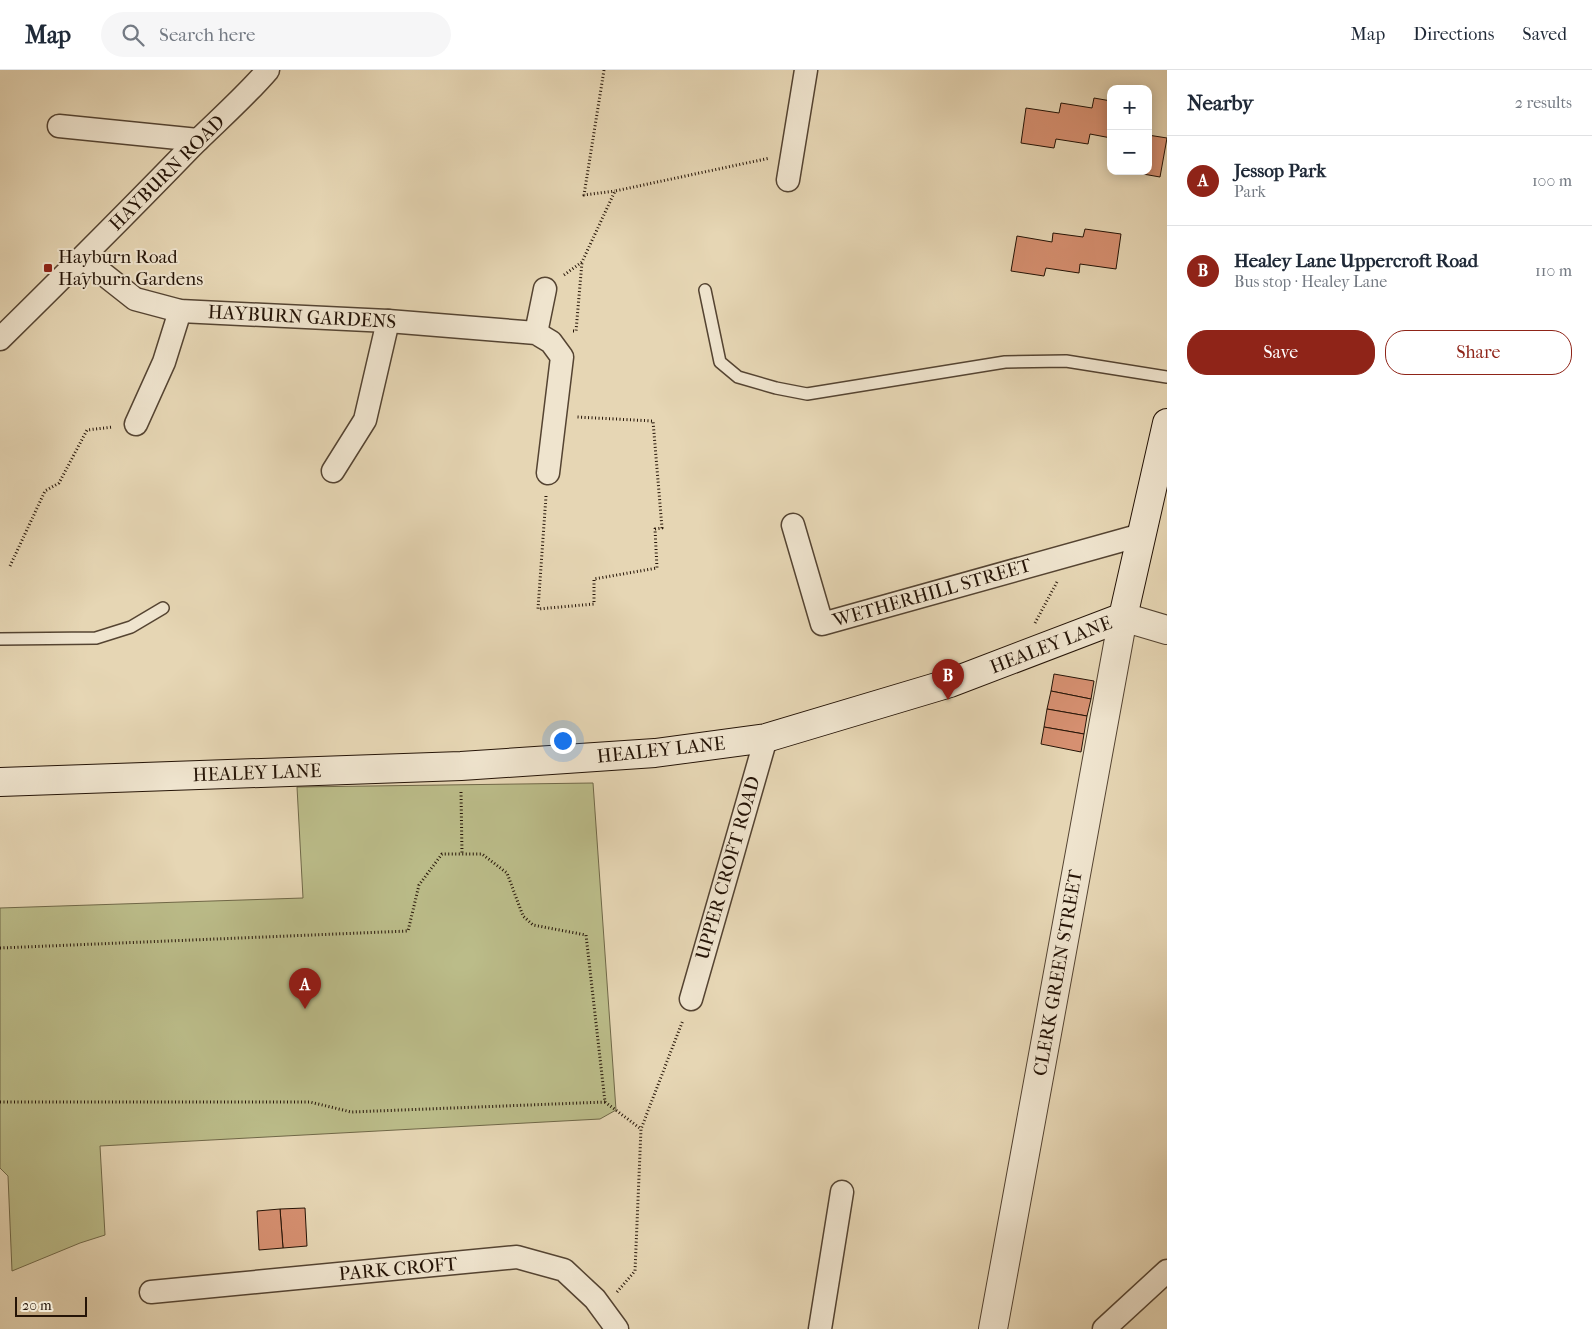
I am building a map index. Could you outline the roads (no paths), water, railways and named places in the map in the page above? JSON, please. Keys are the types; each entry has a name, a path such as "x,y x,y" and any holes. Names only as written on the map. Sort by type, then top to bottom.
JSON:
{"main road":[{"name":"CLERK GREEN STREET","path":"993,1329 1123,618 1167,423"},
{"path":"1123,618 1167,630"},
{"name":"HEALEY LANE","path":"0,782 461,766 655,753 766,738 950,683 1123,618"}],"street":[{"name":"HAYBURN ROAD","path":"0,339 83,258 198,140 252,90 268,70"},
{"path":"788,180 806,70"},
{"path":"59,126 198,140"},
{"name":"HAYBURN GARDENS","path":"83,258 135,298 180,311 537,329"},
{"path":"545,289 537,329 551,342 562,358 548,473"},
{"path":"136,424 164,362 180,311"},
{"path":"333,471 365,420 388,321"},
{"name":"WETHERHILL STREET","path":"793,525 822,624 1142,535"},
{"name":"UPPER CROFT ROAD","path":"691,999 766,738"},
{"path":"820,1329 842,1192"},
{"name":"PARK CROFT","path":"151,1292 517,1257 564,1270 594,1299 616,1329"},
{"path":"1104,1329 1167,1270"}],"lane":[{"path":"705,290 720,362 738,377 776,388 807,394 1004,362 1066,361 1167,377"},
{"path":"0,639 96,638 131,627 163,608"}],"place":[{"name":"Hayburn Road Hayburn Gardens","path":"48,268"},
{"name":"Healey Lane Uppercroft Road","path":"948,700"},
{"name":"Jessop Park","path":"305,1009"}]}
